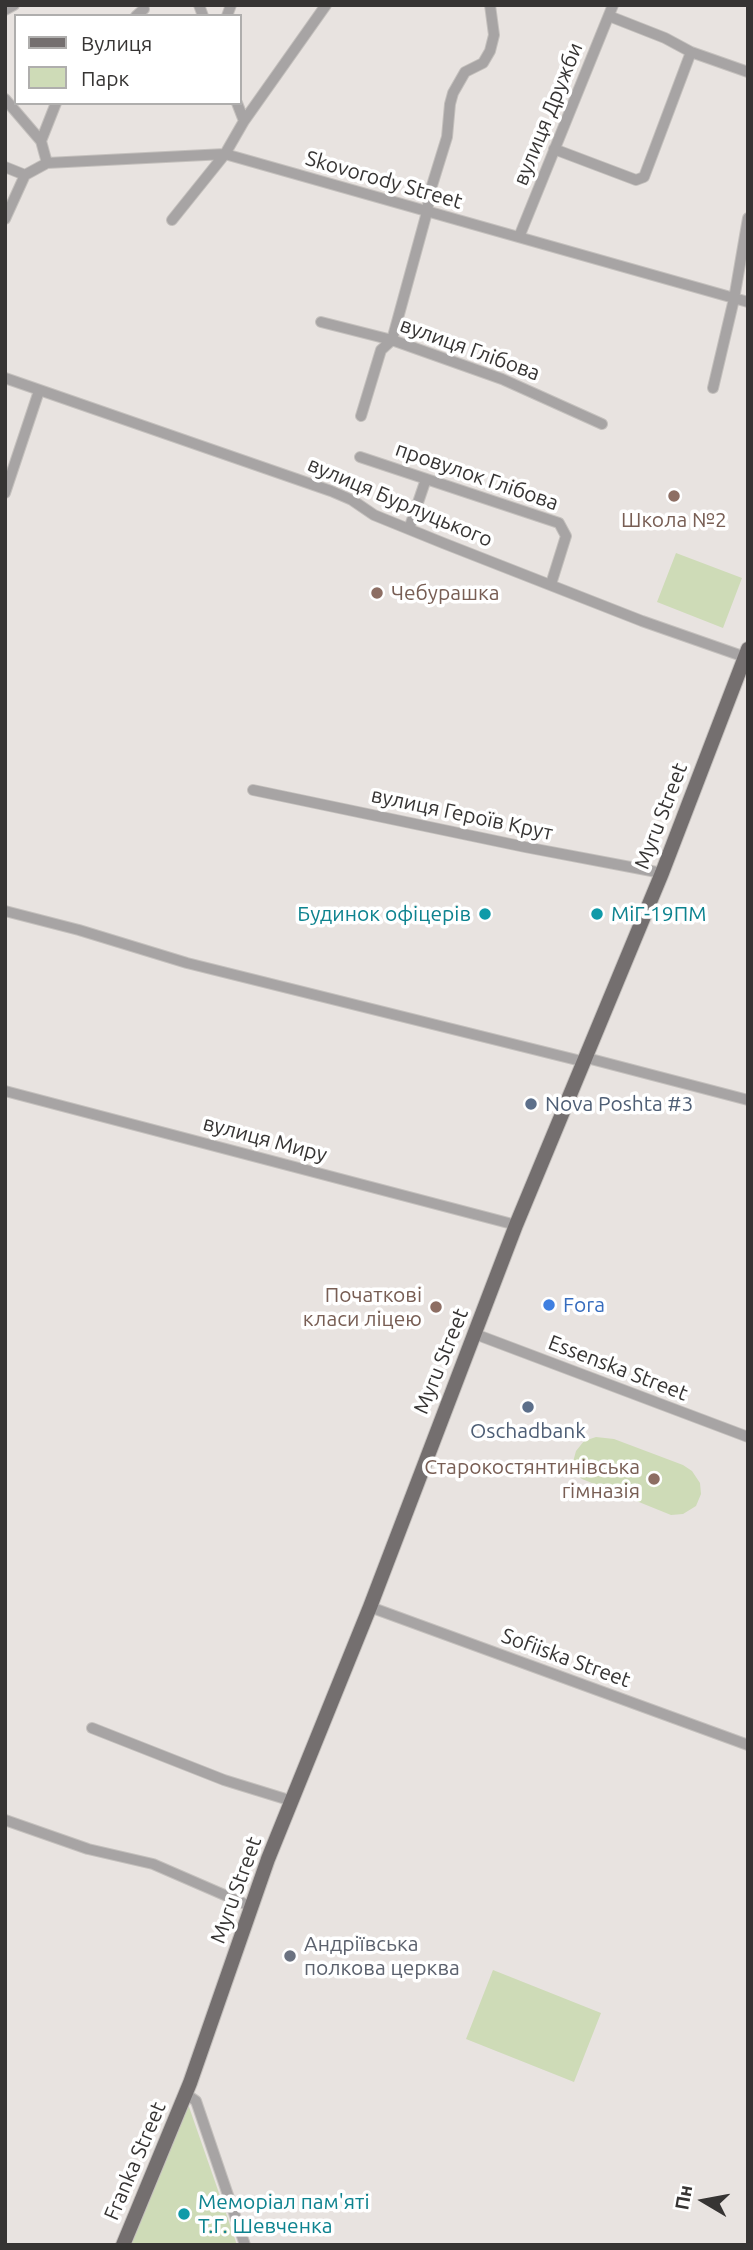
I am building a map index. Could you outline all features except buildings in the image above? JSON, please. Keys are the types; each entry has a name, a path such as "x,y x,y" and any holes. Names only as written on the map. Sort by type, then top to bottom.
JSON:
{"main road":[{"name":"Myru Street","path":"186,2094 292,1801 516,1225 663,873 746,653"},
{"name":"Franka Street","path":"123,2245 186,2094"}],"street":[{"path":"5,10 14,5"},
{"path":"172,220 225,154 244,121 326,5"},
{"path":"361,416 381,351 392,340 447,137 453,93 465,72 483,63 490,51 494,35 489,5"},
{"path":"611,10 691,52 748,72"},
{"name":"вулиця Дружби","path":"519,237 611,10"},
{"path":"554,149 636,180 644,177 691,52"},
{"path":"5,99 41,141 47,163"},
{"path":"41,141 55,105"},
{"path":"238,105 244,121"},
{"name":"Skovorody Street","path":"25,175 47,163 225,154 748,302"},
{"path":"5,167 25,175 5,219"},
{"path":"713,388 734,299 748,218"},
{"name":"вулиця Глібова","path":"321,322 392,340 502,379 602,424"},
{"name":"вулиця Бурлуцького","path":"5,378 331,491 352,500 374,515 642,621 746,653"},
{"path":"5,493 39,391"},
{"name":"провулок Глібова","path":"360,457 559,523 566,536 551,584"},
{"path":"409,529 426,479"},
{"name":"вулиця Героїв Крут","path":"253,790 663,873"},
{"path":"5,911 187,963 748,1100"},
{"name":"вулиця Миру","path":"5,1091 516,1225"},
{"name":"Essenska Street","path":"475,1334 748,1437"},
{"name":"Sofiiska Street","path":"370,1606 748,1745"},
{"path":"92,1728 223,1780 292,1801"},
{"path":"5,1820 88,1849 153,1864 252,1907"},
{"path":"186,2094 196,2101 245,2245"}],"green space":[{"path":"676,553 742,578 723,628 657,602"},
{"path":"596,1437 614,1439 683,1465 692,1471 700,1483 701,1494 696,1506 683,1514 671,1515 582,1479 577,1475 573,1462 576,1451 584,1441"},
{"path":"493,1970 601,2013 574,2082 466,2039"},
{"path":"188,2104 237,2245 131,2245"}],"place":[{"name":"Школа №2","path":"674,496"},
{"name":"Чебурашка","path":"377,593"},
{"name":"Будинок офіцерів","path":"485,914"},
{"name":"МіГ-19ПМ","path":"597,914"},
{"name":"Nova Poshta #3","path":"531,1104"},
{"name":"Fora","path":"549,1305"},
{"name":"Початкові класи ліцею","path":"436,1307"},
{"name":"Oschadbank","path":"528,1407"},
{"name":"Старокостянтинівська гімназія","path":"654,1479"},
{"name":"Андріївська полкова церква","path":"290,1956"},
{"name":"Меморіал пам'яті Т.Г. Шевченка","path":"184,2214"}]}
